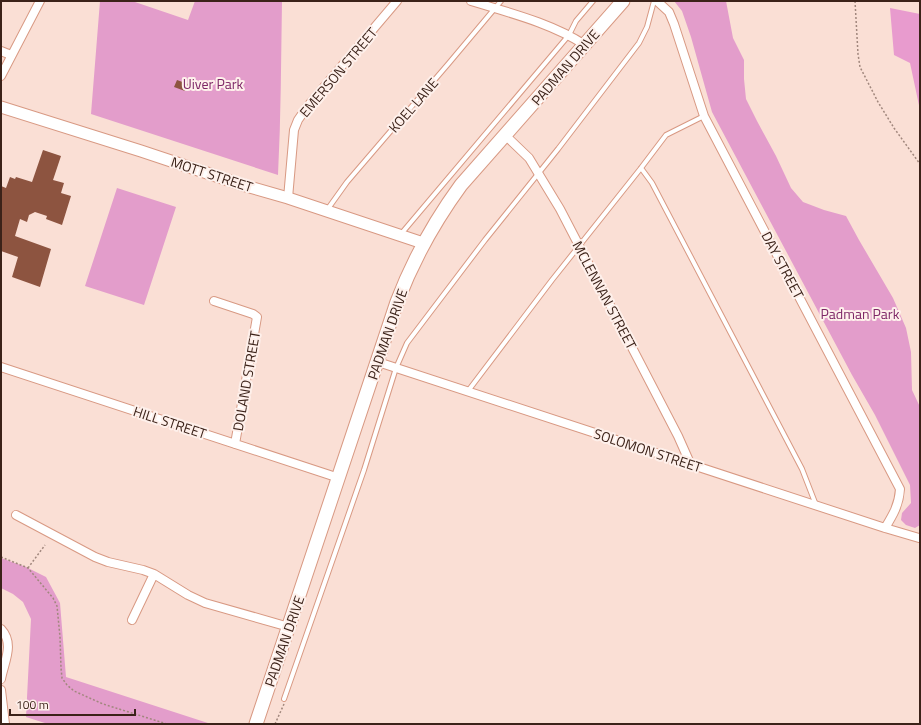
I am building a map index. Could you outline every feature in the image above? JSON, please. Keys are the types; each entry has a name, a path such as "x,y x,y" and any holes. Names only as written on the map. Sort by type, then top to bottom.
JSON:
{"main road":[{"name":"PADMAN DRIVE","path":"256,724 405,282 423,243 450,200 623,1"}],"street":[{"path":"1,76 40,1"},
{"name":"EMERSON STREET","path":"288,198 294,130 298,120 307,107 397,1"},
{"path":"471,1 552,27 569,34 585,45"},
{"name":"DAY STREET","path":"656,1 669,12 704,116 900,489 900,499 896,511 885,528"},
{"path":"1,50 11,55"},
{"name":"MOTT STREET","path":"1,107 142,151 246,186 327,210 423,243"},
{"name":"MCLENNAN STREET","path":"505,135 523,151 538,172 560,209 678,436 690,464"},
{"name":"DOLAND STREET","path":"214,301 253,314 257,317 235,444"},
{"name":"SOLOMON STREET","path":"378,362 919,538"},
{"name":"HILL STREET","path":"1,367 339,478"},
{"path":"16,515 95,557 108,562 154,574 188,595 205,602 289,627"},
{"path":"132,620 154,574"},
{"path":"1,629 7,639 8,651 1,679"},
{"path":"1,690 5,724"}],"lane":[{"name":"KOEL LANE","path":"327,210 347,182 500,1"},
{"path":"400,234 569,34 576,22 593,1"},
{"path":"284,699 361,477 401,354 413,334 639,43 656,1"},
{"path":"468,391 666,135 704,116"},
{"path":"641,168 652,183 802,469 816,505"}],"path":[{"path":"855,1 860,67 878,102 894,128 920,164"},
{"path":"28,568 45,545"},
{"path":"1,557 28,568 53,598 57,606 62,678 67,685 74,691 103,704 168,724"},
{"path":"275,724 284,705 284,699"}],"green space":[{"name":"Uiver Park","path":"100,1 132,1 188,20 195,1 282,1 278,175 91,114"},
{"name":"Padman Park","path":"674,1 726,1 733,38 744,60 746,99 791,188 803,202 846,216 893,298 906,328 911,352 912,390 920,407 920,525 915,528 906,525 901,520 902,513 911,503 910,485 875,415 852,375 712,112 691,37 682,11"},
{"path":"117,188 176,207 144,305 85,286"},
{"path":"1,558 26,567 46,577 60,603 66,677 211,724 48,724 26,717 31,619 23,602 13,594 1,588"}],"shaded area":[{"path":"890,8 920,14 920,110 910,63 894,55"}],"building":[{"path":"177,80 188,84 185,91 174,87"},
{"path":"43,150 61,156 53,180 64,183 61,193 71,196 62,225 46,219 47,216 35,212 29,215 27,222 20,219 15,236 51,249 40,287 12,277 18,257 1,251 1,186 6,188 10,177 15,179 16,177 32,182"}]}
